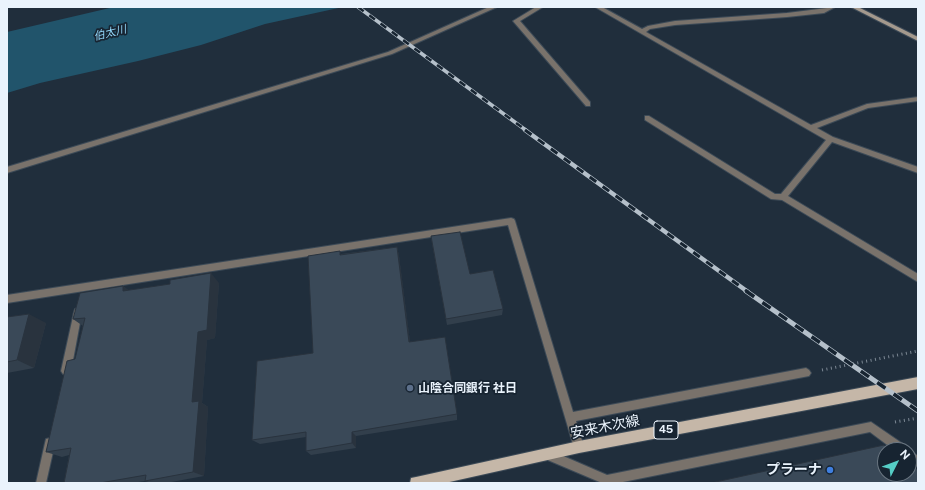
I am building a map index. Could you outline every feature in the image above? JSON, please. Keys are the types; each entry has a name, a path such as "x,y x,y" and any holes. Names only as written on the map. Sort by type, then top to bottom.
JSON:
{"main road":[{"name":"安来木次線","path":"416,483 579,447 918,383"}],"street":[{"path":"7,170 390,53 494,7"},
{"path":"540,7 516,21 588,104"},
{"path":"598,7 831,139 918,170"},
{"path":"642,32 648,28 675,22 787,15 824,11 832,7"},
{"path":"854,7 918,39"},
{"path":"810,128 866,106 918,99"},
{"path":"647,118 774,197 783,197 918,278"},
{"path":"783,197 831,139"},
{"path":"7,299 82,295 511,221 579,447"},
{"path":"64,378 82,295"},
{"path":"570,417 806,373"},
{"path":"547,454 607,480 871,427 891,442"},
{"path":"42,483 53,430"}],"path":[{"path":"806,373 918,351"}],"water":[{"name":"伯太川","path":"114,7 343,7 265,24 201,45 40,83 7,93 7,32"}],"building":[{"path":"460,232 470,274 493,270 503,309 446,319 431,236"},
{"path":"397,247 409,342 445,337 457,414 352,432 352,443 306,451 306,432 252,440 257,361 313,353 308,256 340,251 340,255"},
{"path":"211,273 207,330 198,332 192,402 199,401 193,472 145,481 146,475 100,483 64,483 71,448 46,452 67,361 75,359 85,318 73,319 80,293 123,286 123,291 170,284 170,280"},
{"path":"29,314 17,360 7,362 7,317"},
{"name":"プラーナ","path":"877,447 877,482 917,482 917,469 918,470 918,483 711,483"}],"railway":[{"path":"358,7 527,131"},
{"path":"525,130 748,292"},
{"path":"746,291 918,411"}],"place":[{"name":"山陰合同銀行 社日","path":"410,388"},
{"name":"プラーナ","path":"830,470"}]}
